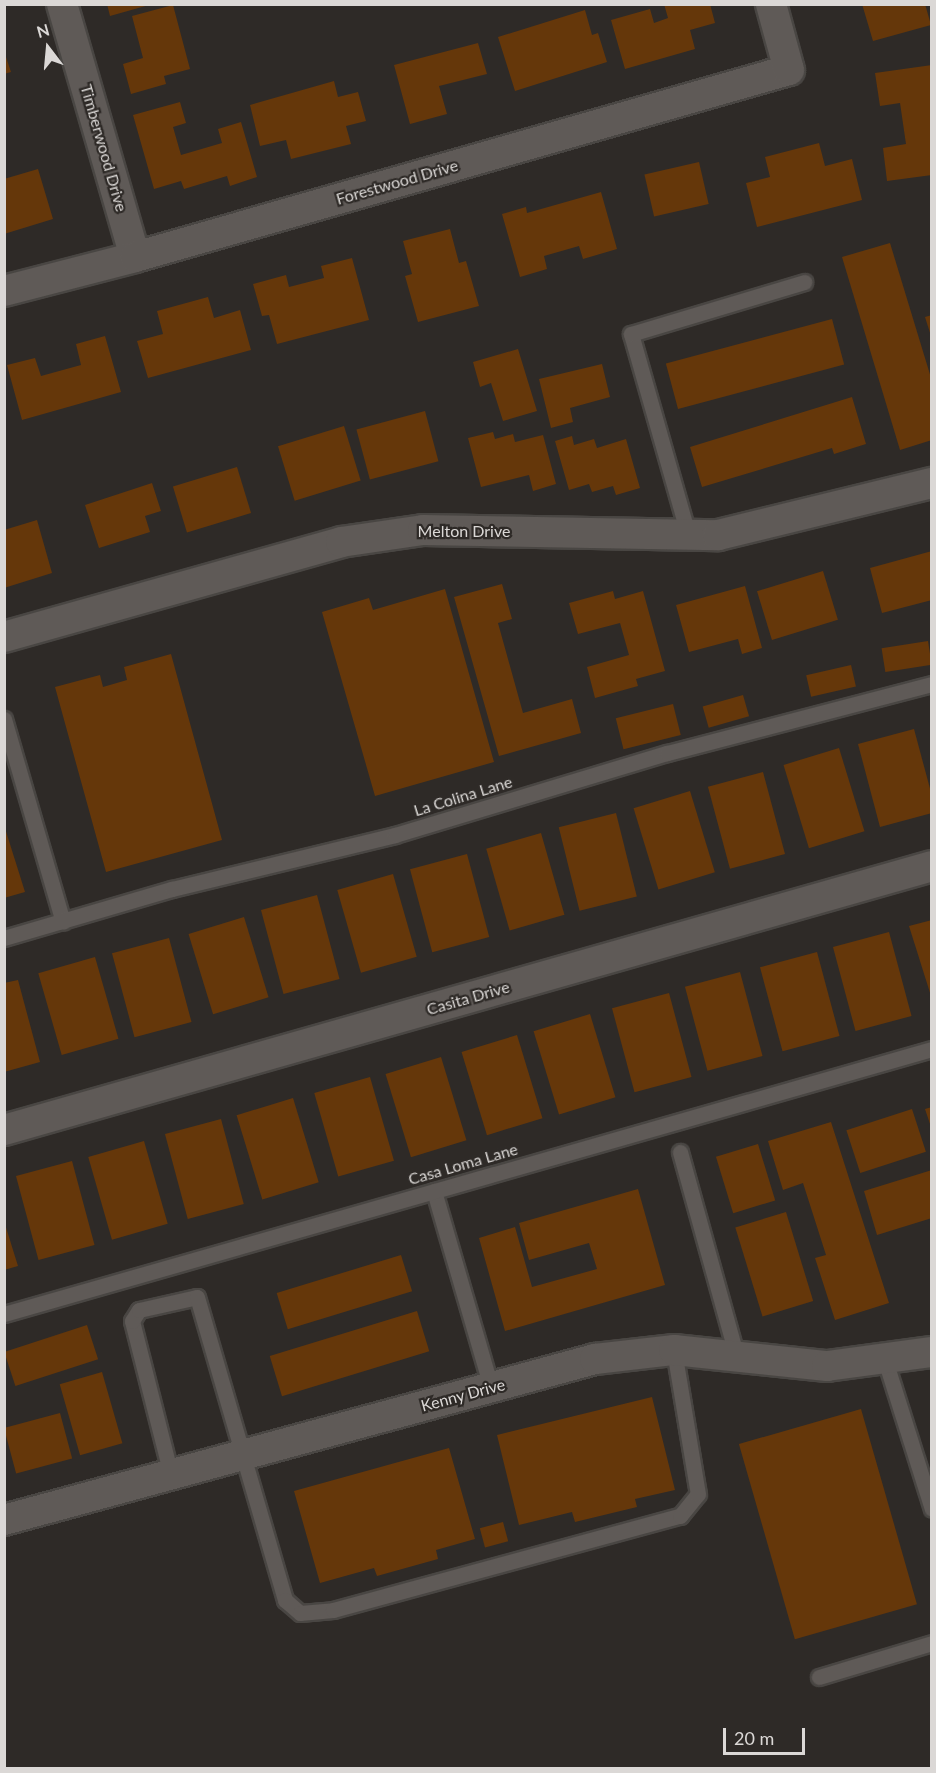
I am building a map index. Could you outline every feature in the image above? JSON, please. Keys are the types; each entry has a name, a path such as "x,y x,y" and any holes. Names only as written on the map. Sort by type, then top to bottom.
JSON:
{"street":[{"name":"Timberwood Drive","path":"62,4 135,257"},
{"name":"Forestwood Drive","path":"4,291 135,257 789,70 771,4"},
{"name":"Melton Drive","path":"4,637 352,540 423,530 718,535 799,518 932,483"},
{"name":"Casita Drive","path":"4,1130 932,866"},
{"name":"Kenny Drive","path":"4,1520 595,1359 674,1350 827,1366 932,1352"}],"lane":[{"path":"688,534 631,334 804,282"},
{"name":"La Colina Lane","path":"4,938 171,888 395,835 667,753 932,684"},
{"path":"4,718 63,922"},
{"name":"Casa Loma Lane","path":"4,1314 932,1049"},
{"path":"680,1152 737,1357"},
{"path":"434,1191 491,1387"},
{"path":"171,1474 132,1321 139,1310 162,1303 197,1297 285,1600 300,1613 333,1610 680,1516 698,1494 674,1350"},
{"path":"885,1360 932,1509"},
{"path":"819,1677 932,1643"}],"building":[{"path":"107,4 149,4 149,5 110,16"},
{"path":"664,4 710,4 715,23 690,30 695,49 625,69 611,20 650,9 654,23 668,18"},
{"path":"862,4 925,4 931,25 873,41"},
{"path":"173,5 190,69 164,76 166,84 131,94 123,64 143,58 132,16"},
{"path":"585,10 592,35 598,33 607,62 515,91 498,37"},
{"path":"478,43 487,74 439,86 447,114 410,124 394,65"},
{"path":"4,51 11,72 4,74"},
{"path":"932,65 932,175 887,181 883,148 906,144 900,103 880,106 875,73"},
{"path":"334,81 338,97 358,92 366,121 346,126 351,144 291,159 286,140 260,146 250,105"},
{"path":"180,102 186,123 173,127 181,155 222,143 218,129 241,122 257,177 230,186 227,176 184,189 181,181 154,189 133,115"},
{"path":"819,143 825,166 852,159 862,200 757,227 746,183 770,177 765,157"},
{"path":"699,162 709,204 654,216 644,175"},
{"path":"38,169 53,219 4,234 4,179"},
{"path":"601,192 617,249 583,259 579,246 544,256 547,269 520,277 502,214 526,207 527,213"},
{"path":"450,229 459,263 466,261 479,306 418,322 405,276 412,274 403,241"},
{"path":"890,243 932,381 932,440 900,450 842,257"},
{"path":"352,258 369,320 277,344 269,315 262,316 253,284 286,275 289,287 324,278 321,266"},
{"path":"208,297 214,318 240,310 251,350 148,378 137,341 163,334 157,311"},
{"path":"932,315 932,336 931,336 925,317"},
{"path":"832,319 844,364 678,409 666,364"},
{"path":"105,336 121,392 22,420 7,365 35,358 41,376 81,365 76,344"},
{"path":"518,349 537,411 503,421 491,383 480,387 473,362"},
{"path":"602,364 610,397 570,408 573,422 551,428 539,379"},
{"path":"852,397 866,444 834,454 832,448 702,487 690,447"},
{"path":"425,411 438,461 370,480 356,429"},
{"path":"344,426 361,481 295,501 278,446"},
{"path":"493,432 495,439 513,434 515,442 543,435 556,484 533,491 529,475 481,487 468,438"},
{"path":"572,436 574,445 594,439 597,448 626,439 640,488 616,495 613,486 592,492 589,484 569,490 555,441"},
{"path":"237,467 251,513 187,532 173,487"},
{"path":"152,483 161,511 145,516 150,532 99,548 85,505"},
{"path":"37,520 52,573 4,588 4,530"},
{"path":"932,551 932,600 882,613 870,568"},
{"path":"823,571 838,620 772,640 757,591"},
{"path":"502,584 512,619 498,623 523,713 572,699 581,733 499,756 454,597"},
{"path":"745,586 762,648 742,654 738,639 689,652 676,605"},
{"path":"445,589 494,762 375,796 322,612 369,598 373,610"},
{"path":"613,591 615,599 643,591 665,671 636,679 638,686 595,698 587,667 629,655 620,623 578,634 569,603"},
{"path":"928,641 932,665 885,672 882,648"},
{"path":"171,654 222,840 106,872 55,687 100,675 103,687 127,680 124,667"},
{"path":"851,665 856,686 811,697 806,675"},
{"path":"743,695 749,716 709,728 703,707"},
{"path":"673,704 681,735 623,749 616,718"},
{"path":"914,729 932,796 932,813 880,827 858,744"},
{"path":"839,748 864,831 809,848 784,765"},
{"path":"763,772 785,854 730,869 708,787"},
{"path":"690,791 715,872 658,890 634,808"},
{"path":"616,813 637,896 580,911 559,827"},
{"path":"4,825 25,892 4,898"},
{"path":"541,833 564,915 510,930 486,849"},
{"path":"467,854 489,937 432,952 410,869"},
{"path":"393,874 417,957 361,973 337,890"},
{"path":"317,895 340,979 283,994 261,910"},
{"path":"244,917 269,997 213,1014 189,934"},
{"path":"932,920 932,996 931,996 909,926"},
{"path":"889,932 912,1016 855,1031 833,947"},
{"path":"169,938 192,1022 135,1037 112,953"},
{"path":"817,952 840,1036 783,1051 760,967"},
{"path":"95,957 118,1039 62,1055 38,973"},
{"path":"740,972 763,1056 707,1071 685,987"},
{"path":"18,980 40,1062 4,1072 4,983"},
{"path":"669,993 692,1077 635,1092 612,1008"},
{"path":"590,1014 615,1097 559,1114 534,1031"},
{"path":"517,1035 542,1118 487,1135 462,1052"},
{"path":"441,1057 466,1140 411,1157 386,1074"},
{"path":"370,1077 394,1161 338,1177 314,1093"},
{"path":"293,1098 319,1182 262,1199 237,1115"},
{"path":"932,1107 932,1127 931,1127 925,1109"},
{"path":"912,1109 926,1152 860,1173 846,1130"},
{"path":"221,1119 244,1204 188,1219 165,1134"},
{"path":"831,1122 889,1303 835,1320 815,1258 826,1255 803,1183 783,1190 768,1141"},
{"path":"144,1141 168,1224 112,1240 88,1157"},
{"path":"758,1144 775,1200 733,1213 716,1157"},
{"path":"72,1161 95,1245 38,1260 16,1176"},
{"path":"932,1170 932,1218 877,1235 864,1191"},
{"path":"638,1189 665,1285 505,1331 479,1238 515,1227 532,1287 597,1269 589,1243 529,1260 519,1223"},
{"path":"786,1212 813,1301 763,1316 735,1227"},
{"path":"4,1221 18,1266 4,1270"},
{"path":"401,1255 412,1291 288,1329 277,1293"},
{"path":"417,1311 429,1351 282,1396 270,1356"},
{"path":"87,1325 98,1359 15,1386 4,1352"},
{"path":"102,1372 122,1443 80,1455 60,1384"},
{"path":"652,1397 675,1490 635,1499 637,1507 575,1522 572,1512 519,1525 497,1435"},
{"path":"861,1409 917,1604 795,1639 739,1444"},
{"path":"60,1413 72,1458 16,1473 4,1428"},
{"path":"449,1448 475,1539 436,1550 438,1559 377,1576 374,1568 320,1583 294,1491"},
{"path":"503,1522 508,1541 485,1548 480,1528"}]}
